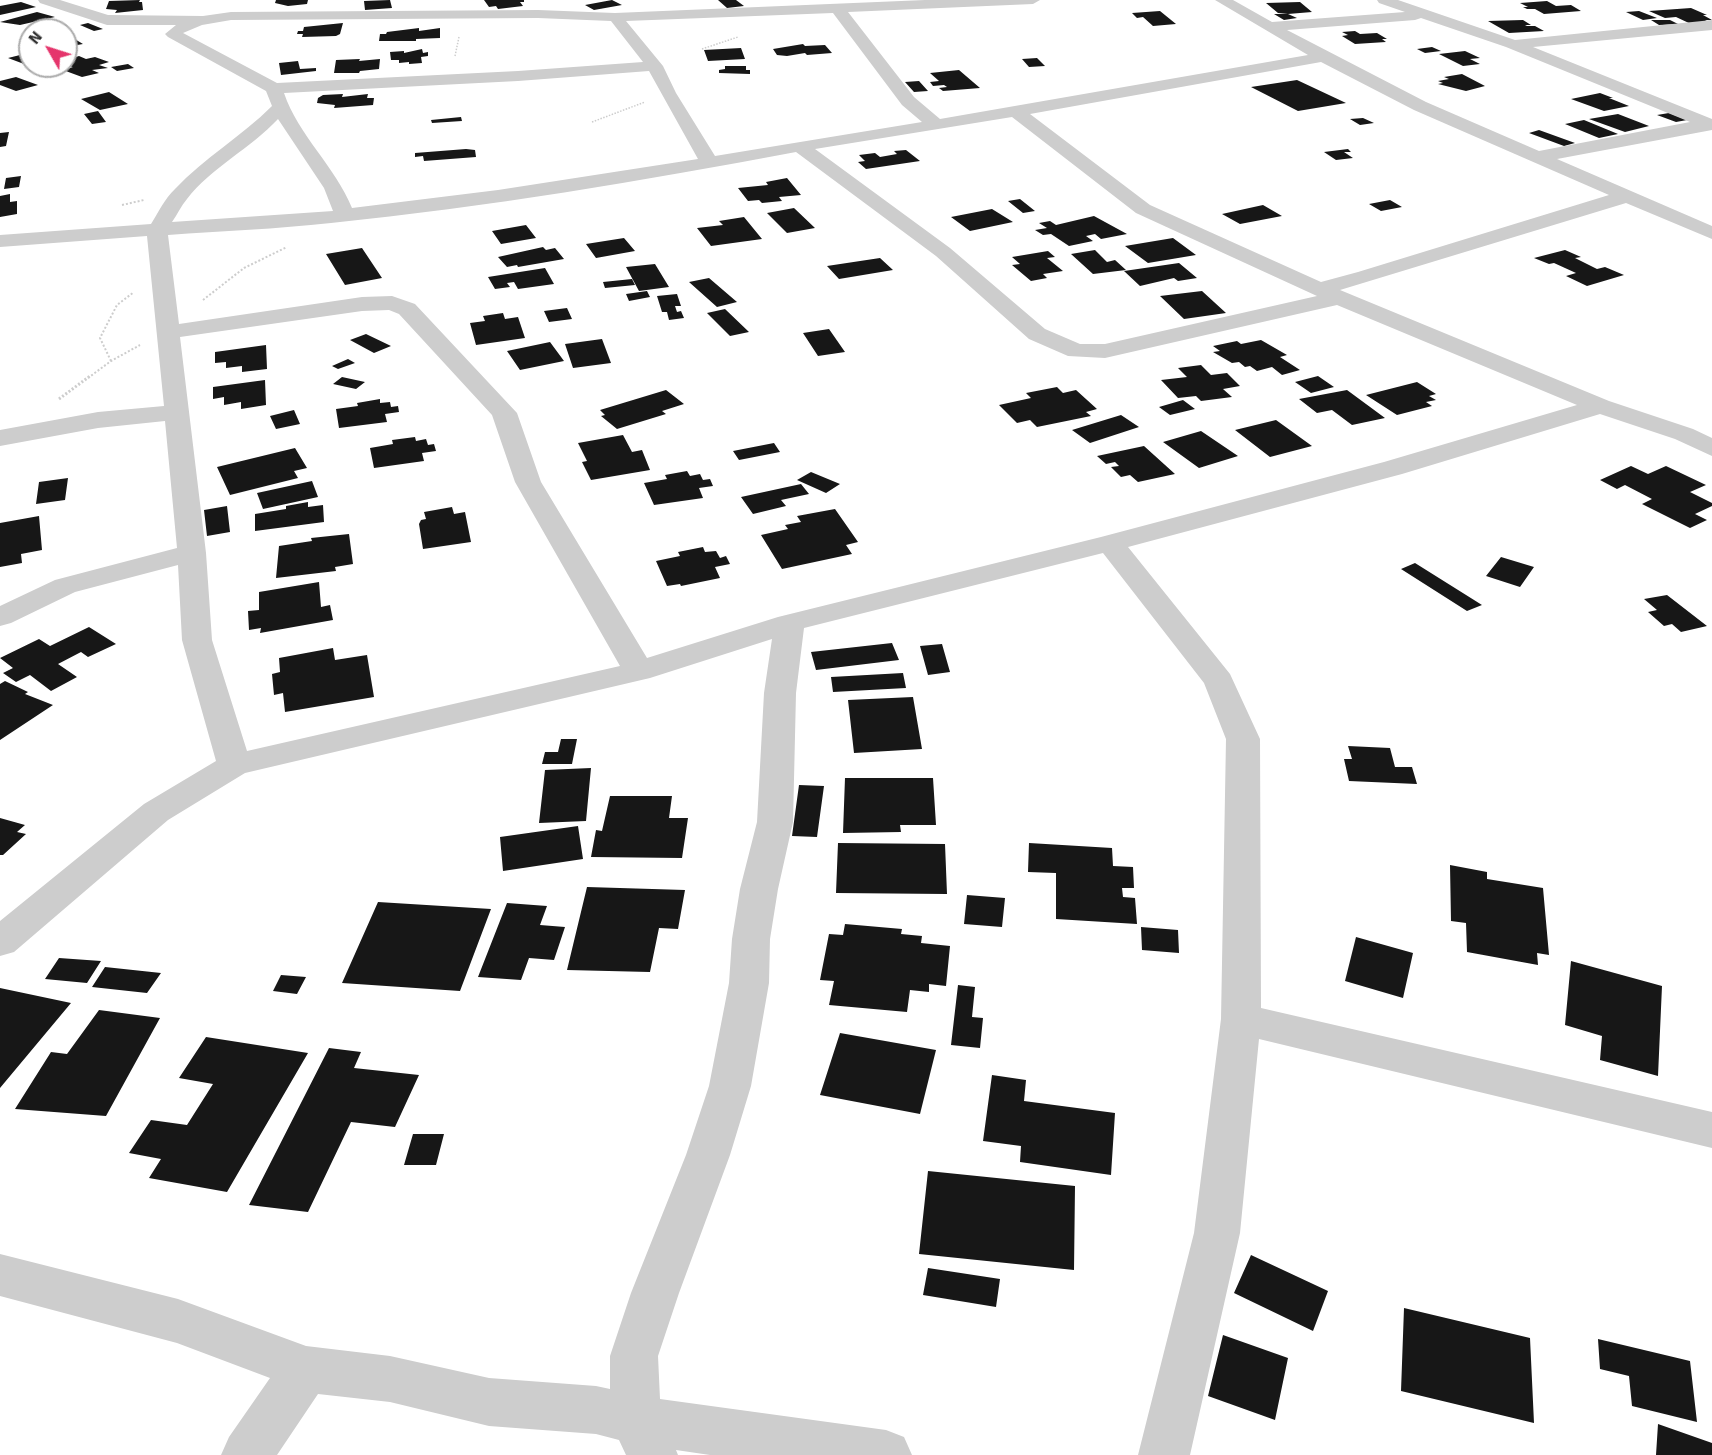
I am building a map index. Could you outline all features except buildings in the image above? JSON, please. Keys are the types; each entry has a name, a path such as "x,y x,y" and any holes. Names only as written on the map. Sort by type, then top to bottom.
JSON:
{"street":[{"path":"45,0 107,20 206,20"},
{"path":"441,0 450,15"},
{"path":"787,0 801,9"},
{"path":"338,216 332,185 299,141 278,97 173,34 180,27 231,16 538,14 615,17 962,1 1033,0"},
{"path":"1222,0 1323,57 1420,106 1712,233"},
{"path":"1383,0 1512,44 1710,125"},
{"path":"837,8 908,101 936,125"},
{"path":"1270,27 1429,16"},
{"path":"615,17 655,66 668,93 709,162"},
{"path":"1512,44 1712,25"},
{"path":"0,241 338,216 498,196 936,125 1323,57"},
{"path":"278,97 458,80 655,66"},
{"path":"234,765 197,640 192,553 157,230 180,194 219,159 259,129 278,97"},
{"path":"1015,111 1143,209 1339,298 1600,406 1684,434 1712,448"},
{"path":"1536,157 1710,125"},
{"path":"799,146 943,252 1037,334 1076,351 1105,351 1339,298"},
{"path":"1318,289 1366,277 1627,196"},
{"path":"168,328 362,304 392,303 407,309 504,413 528,482 639,671"},
{"path":"0,942 156,812 234,765 639,671 789,623 1110,543 1485,442 1600,406"},
{"path":"4,437 98,420 176,412"},
{"path":"1110,543 1219,681 1243,739 1241,1019 1217,1233 1164,1455"},
{"path":"0,617 65,586 192,553"},
{"path":"644,1438 634,1356 708,1155 730,1086 749,983 759,889 775,822 780,693 789,623"},
{"path":"1241,1019 1712,1130"},
{"path":"0,1275 178,1321 306,1369 390,1379 489,1402 596,1410 644,1438 886,1455"},
{"path":"247,1455 306,1369"}],"path":[{"path":"450,15 464,28 456,47 453,68 458,80"},
{"path":"592,122 668,93"},
{"path":"4,437 111,361 168,328 244,268 298,241 338,216"},
{"path":"111,361 100,338 117,305 160,273"}]}
